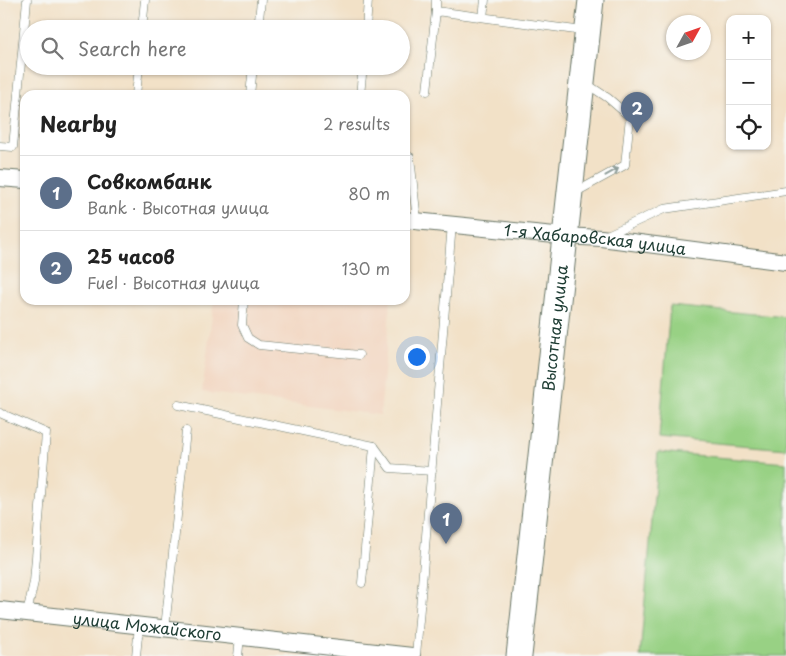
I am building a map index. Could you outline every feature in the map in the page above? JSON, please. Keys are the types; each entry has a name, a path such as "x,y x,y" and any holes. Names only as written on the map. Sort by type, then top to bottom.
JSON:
{"main road":[{"name":"Высотная улица","path":"519,656 591,0"}],"street":[{"path":"0,178 20,180"},
{"name":"1-я Хабаровская улица","path":"411,220 601,238 786,262"},
{"name":"улица Можайского","path":"0,610 414,656"}],"lane":[{"path":"25,20 27,0"},
{"path":"143,20 145,0"},
{"path":"259,20 261,0"},
{"path":"367,20 368,0"},
{"path":"428,91 436,0"},
{"path":"483,17 485,0"},
{"path":"436,11 588,31"},
{"path":"0,146 14,148 20,75"},
{"path":"137,90 138,75"},
{"path":"251,90 252,75"},
{"path":"361,90 362,75"},
{"path":"570,196 625,165 630,117 608,98 582,80"},
{"path":"410,157 411,220"},
{"path":"601,238 664,209 786,191"},
{"path":"414,656 432,471 452,224"},
{"path":"244,305 242,325 248,338 259,345 359,355"},
{"path":"178,405 374,446 390,468 432,471"},
{"path":"0,413 46,433 34,582 27,613"},
{"path":"165,628 186,431"},
{"path":"362,583 374,446"},
{"path":"136,656 139,626"},
{"path":"238,656 240,637"}],"shaded area":[{"path":"213,305 391,305 380,415 202,392"}],"green space":[{"path":"670,306 786,317 786,449 659,438"},
{"path":"658,452 786,463 786,656 640,656"}],"place":[{"name":"25 часов","path":"637,133"},
{"name":"Совкомбанк","path":"446,544"}]}
